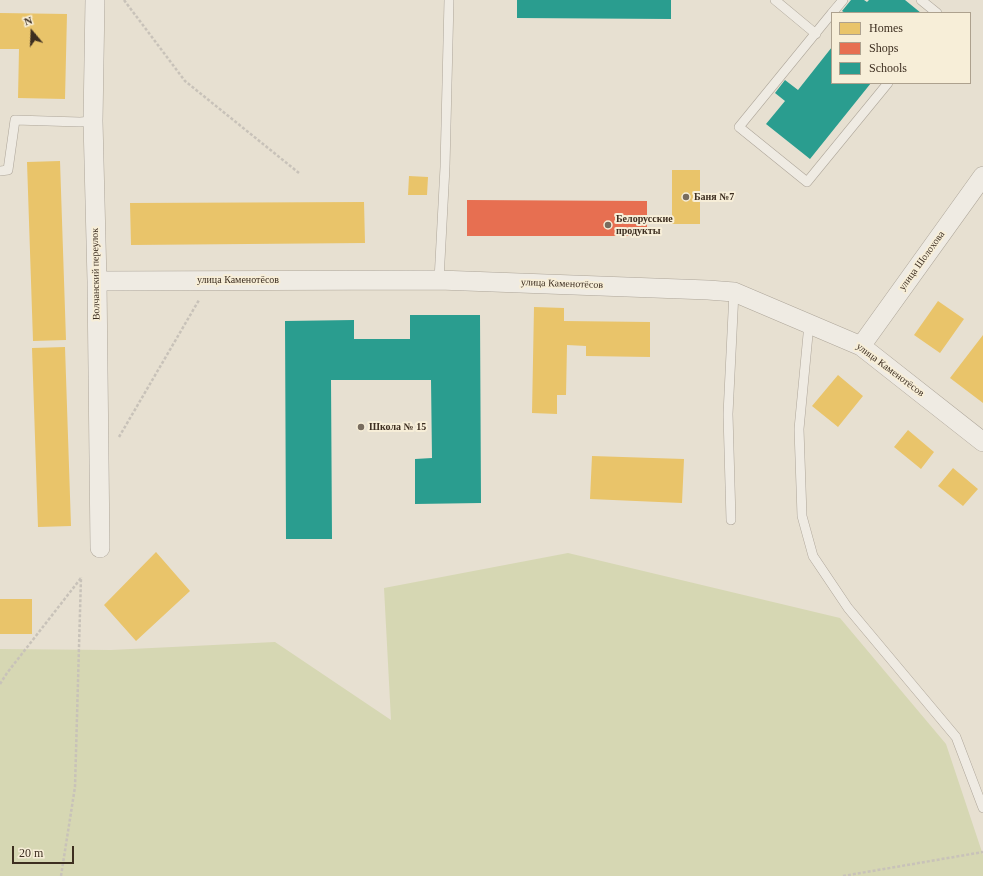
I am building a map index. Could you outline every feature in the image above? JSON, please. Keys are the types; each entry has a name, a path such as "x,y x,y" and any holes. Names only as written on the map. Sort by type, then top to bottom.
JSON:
{"street":[{"name":"Волчанский переулок","path":"95,0 94,121 100,548"},
{"name":"улица Шолохова","path":"861,346 983,176"},
{"name":"улица Каменотёсов","path":"97,281 439,280 694,289 734,292 861,346 983,442"}],"lane":[{"path":"439,280 445,167 449,0"},
{"path":"775,0 816,34"},
{"path":"833,12 843,0"},
{"path":"921,0 936,12"},
{"path":"831,14 740,127 807,182 887,84"},
{"path":"0,171 8,170 15,120 94,121"},
{"path":"731,520 728,414 734,292"},
{"path":"809,324 799,429 802,516 813,556 848,608 956,737 983,808"}],"path":[{"path":"124,0 185,81 298,173"},
{"path":"118,438 210,280"},
{"path":"0,684 81,577 75,788 62,876"},
{"path":"843,876 983,852"}],"green space":[{"path":"568,553 840,618 946,744 983,855 983,876 0,876 0,649 111,650 275,642 391,720 384,588"}],"building: Homes":[{"path":"0,13 67,14 65,99 18,98 19,49 0,49"},
{"path":"60,161 66,340 33,341 27,162"},
{"name":"Баня №7","path":"672,170 700,170 700,224 672,224"},
{"path":"409,176 428,177 427,195 408,195"},
{"path":"364,202 365,243 131,245 130,203"},
{"path":"938,301 964,319 940,353 914,335"},
{"path":"534,307 564,308 564,321 650,322 650,357 586,356 586,346 567,345 566,395 557,395 557,414 532,413"},
{"path":"983,335 983,403 950,378"},
{"path":"65,347 71,526 38,527 32,348"},
{"path":"838,375 863,396 838,427 812,406"},
{"path":"908,430 934,452 921,469 894,447"},
{"path":"592,456 684,459 682,503 590,499"},
{"path":"953,468 978,489 963,506 938,486"},
{"path":"156,552 190,591 136,641 104,605"},
{"path":"0,599 32,599 32,634 0,634"}],"building: Shops":[{"path":"467,200 647,201 647,236 467,236"}],"building: Schools":[{"path":"517,0 671,0 671,19 517,18"},
{"path":"851,0 864,0 867,2 869,0 905,0 920,12 844,12 842,11"},
{"path":"831,48 831,84 870,84 810,159 766,124 785,101 775,93 785,80 798,90"},
{"path":"410,315 480,315 481,503 415,504 415,459 432,458 431,380 331,380 332,539 286,539 285,321 354,320 354,339 410,339"}],"place":[{"name":"Баня №7","path":"686,197"},
{"name":"Белорусские продукты","path":"608,225"},
{"name":"Школа № 15","path":"361,427"}]}
